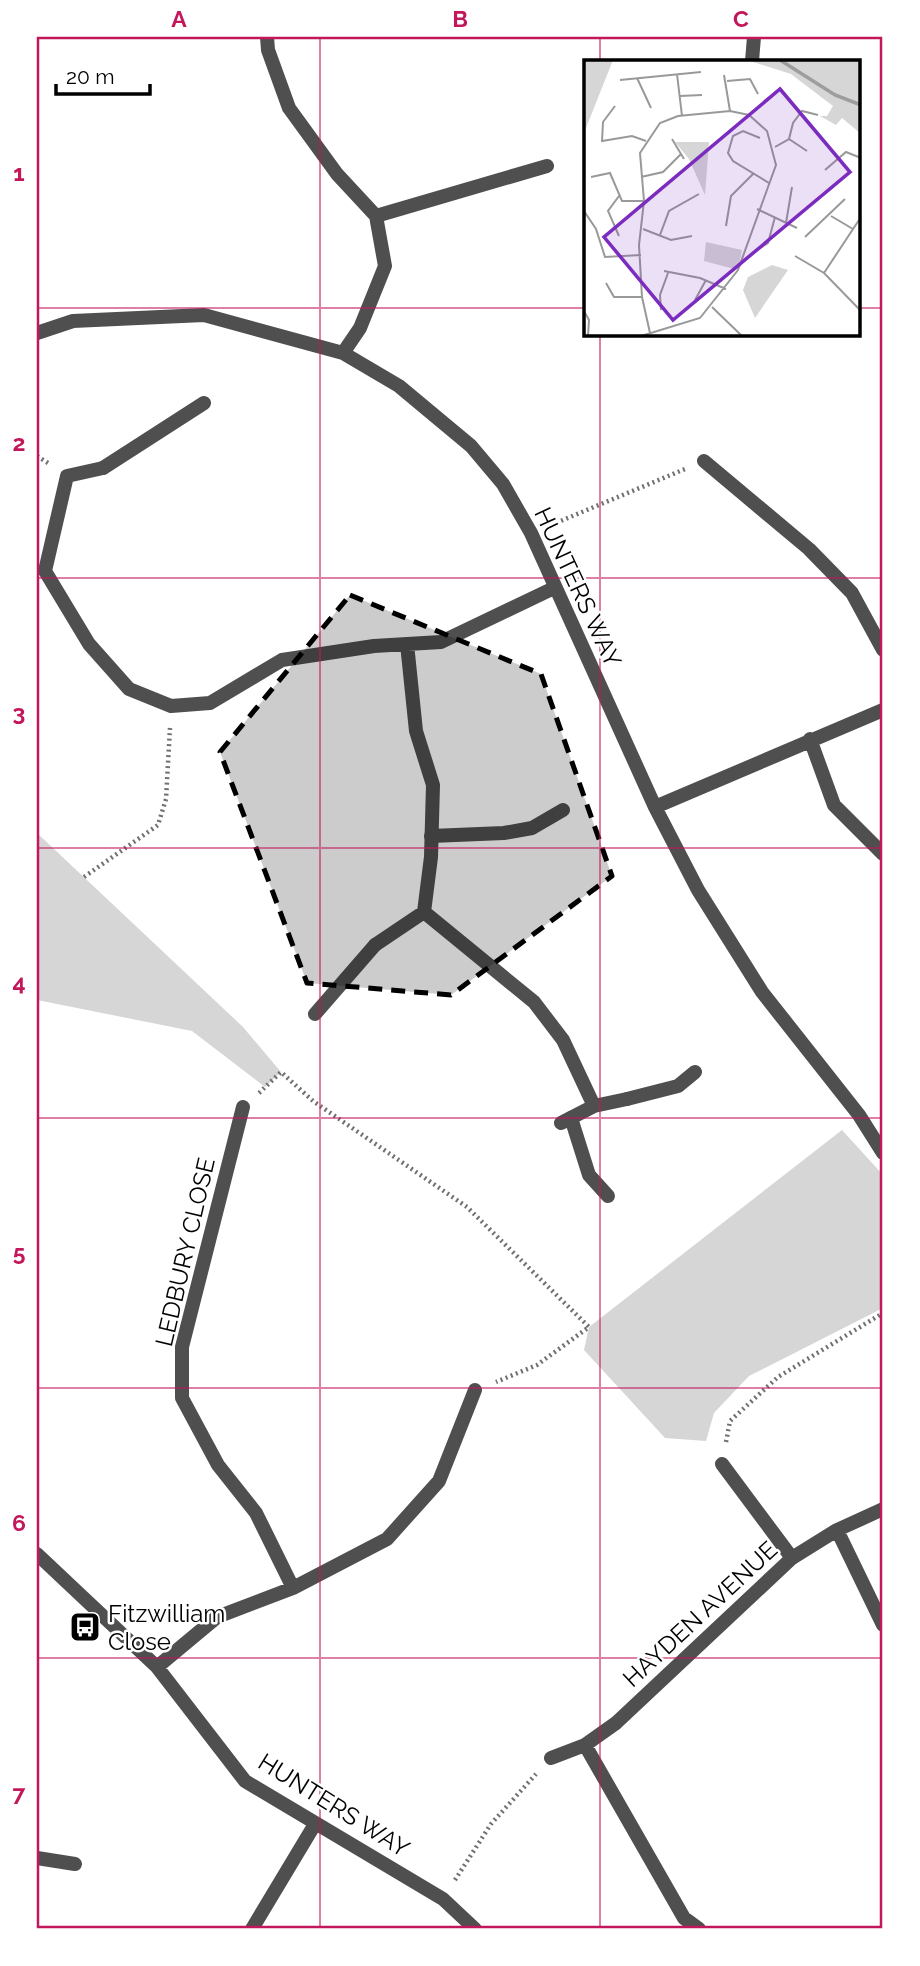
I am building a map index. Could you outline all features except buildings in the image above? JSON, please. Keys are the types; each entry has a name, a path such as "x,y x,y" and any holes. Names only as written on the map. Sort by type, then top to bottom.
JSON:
{"street":[{"path":"267,37 268,50 289,108 337,174 376,216 386,266 360,328 343,353"},
{"path":"752,60 754,37"},
{"path":"376,216 547,166"},
{"name":"HUNTERS WAY","path":"37,333 73,321 204,315 343,353 399,386 471,446 503,484 531,533 655,807 698,890 762,992 859,1115 883,1153"},
{"path":"204,403 103,468 67,476 41,573 89,644 129,689 171,706 209,703 282,660 374,646 441,642 554,588"},
{"path":"704,461 810,549 852,593 883,650"},
{"path":"407,645 416,731 433,785 424,912"},
{"path":"655,807 883,709"},
{"path":"810,739 834,805 883,853"},
{"path":"431,836 505,833 532,828 563,810"},
{"path":"315,1014 375,945 424,912"},
{"path":"424,912 534,1002 563,1040 594,1107"},
{"path":"608,1196 589,1175 566,1120 594,1107 678,1086 695,1072"},
{"name":"LEDBURY CLOSE","path":"243,1107 182,1348 182,1398 218,1465 256,1513 293,1588"},
{"path":"157,1667 217,1617 293,1588 387,1539 439,1480 475,1390"},
{"path":"722,1464 792,1558"},
{"name":"HAYDEN AVENUE","path":"551,1758 585,1745 616,1723 792,1558 837,1530 883,1509"},
{"path":"837,1530 883,1625"},
{"name":"HUNTERS WAY","path":"37,1554 157,1667 245,1781 443,1899 475,1929"},
{"path":"585,1745 684,1919 699,1929"},
{"path":"252,1929 315,1824"},
{"path":"37,1857 75,1864"}],"path":[{"path":"531,533 704,461"},
{"path":"84,877 158,825 166,799 171,706"},
{"path":"243,1107 281,1072 313,1101 467,1207 589,1326 537,1365 475,1390"},
{"path":"722,1464 730,1421 778,1377 883,1312"},
{"path":"443,1899 491,1824 551,1758"}],"highlighted area":[{"path":"350,595 541,674 612,876 451,995 307,983 220,752"}],"shaded area":[{"path":"37,833 243,1027 281,1072 265,1087 192,1031 37,1000"},
{"path":"842,1130 883,1175 883,1308 749,1376 714,1413 706,1441 665,1438 584,1350 589,1327"}],"place":[{"name":"Fitzwilliam Close","path":"85,1627"}]}
